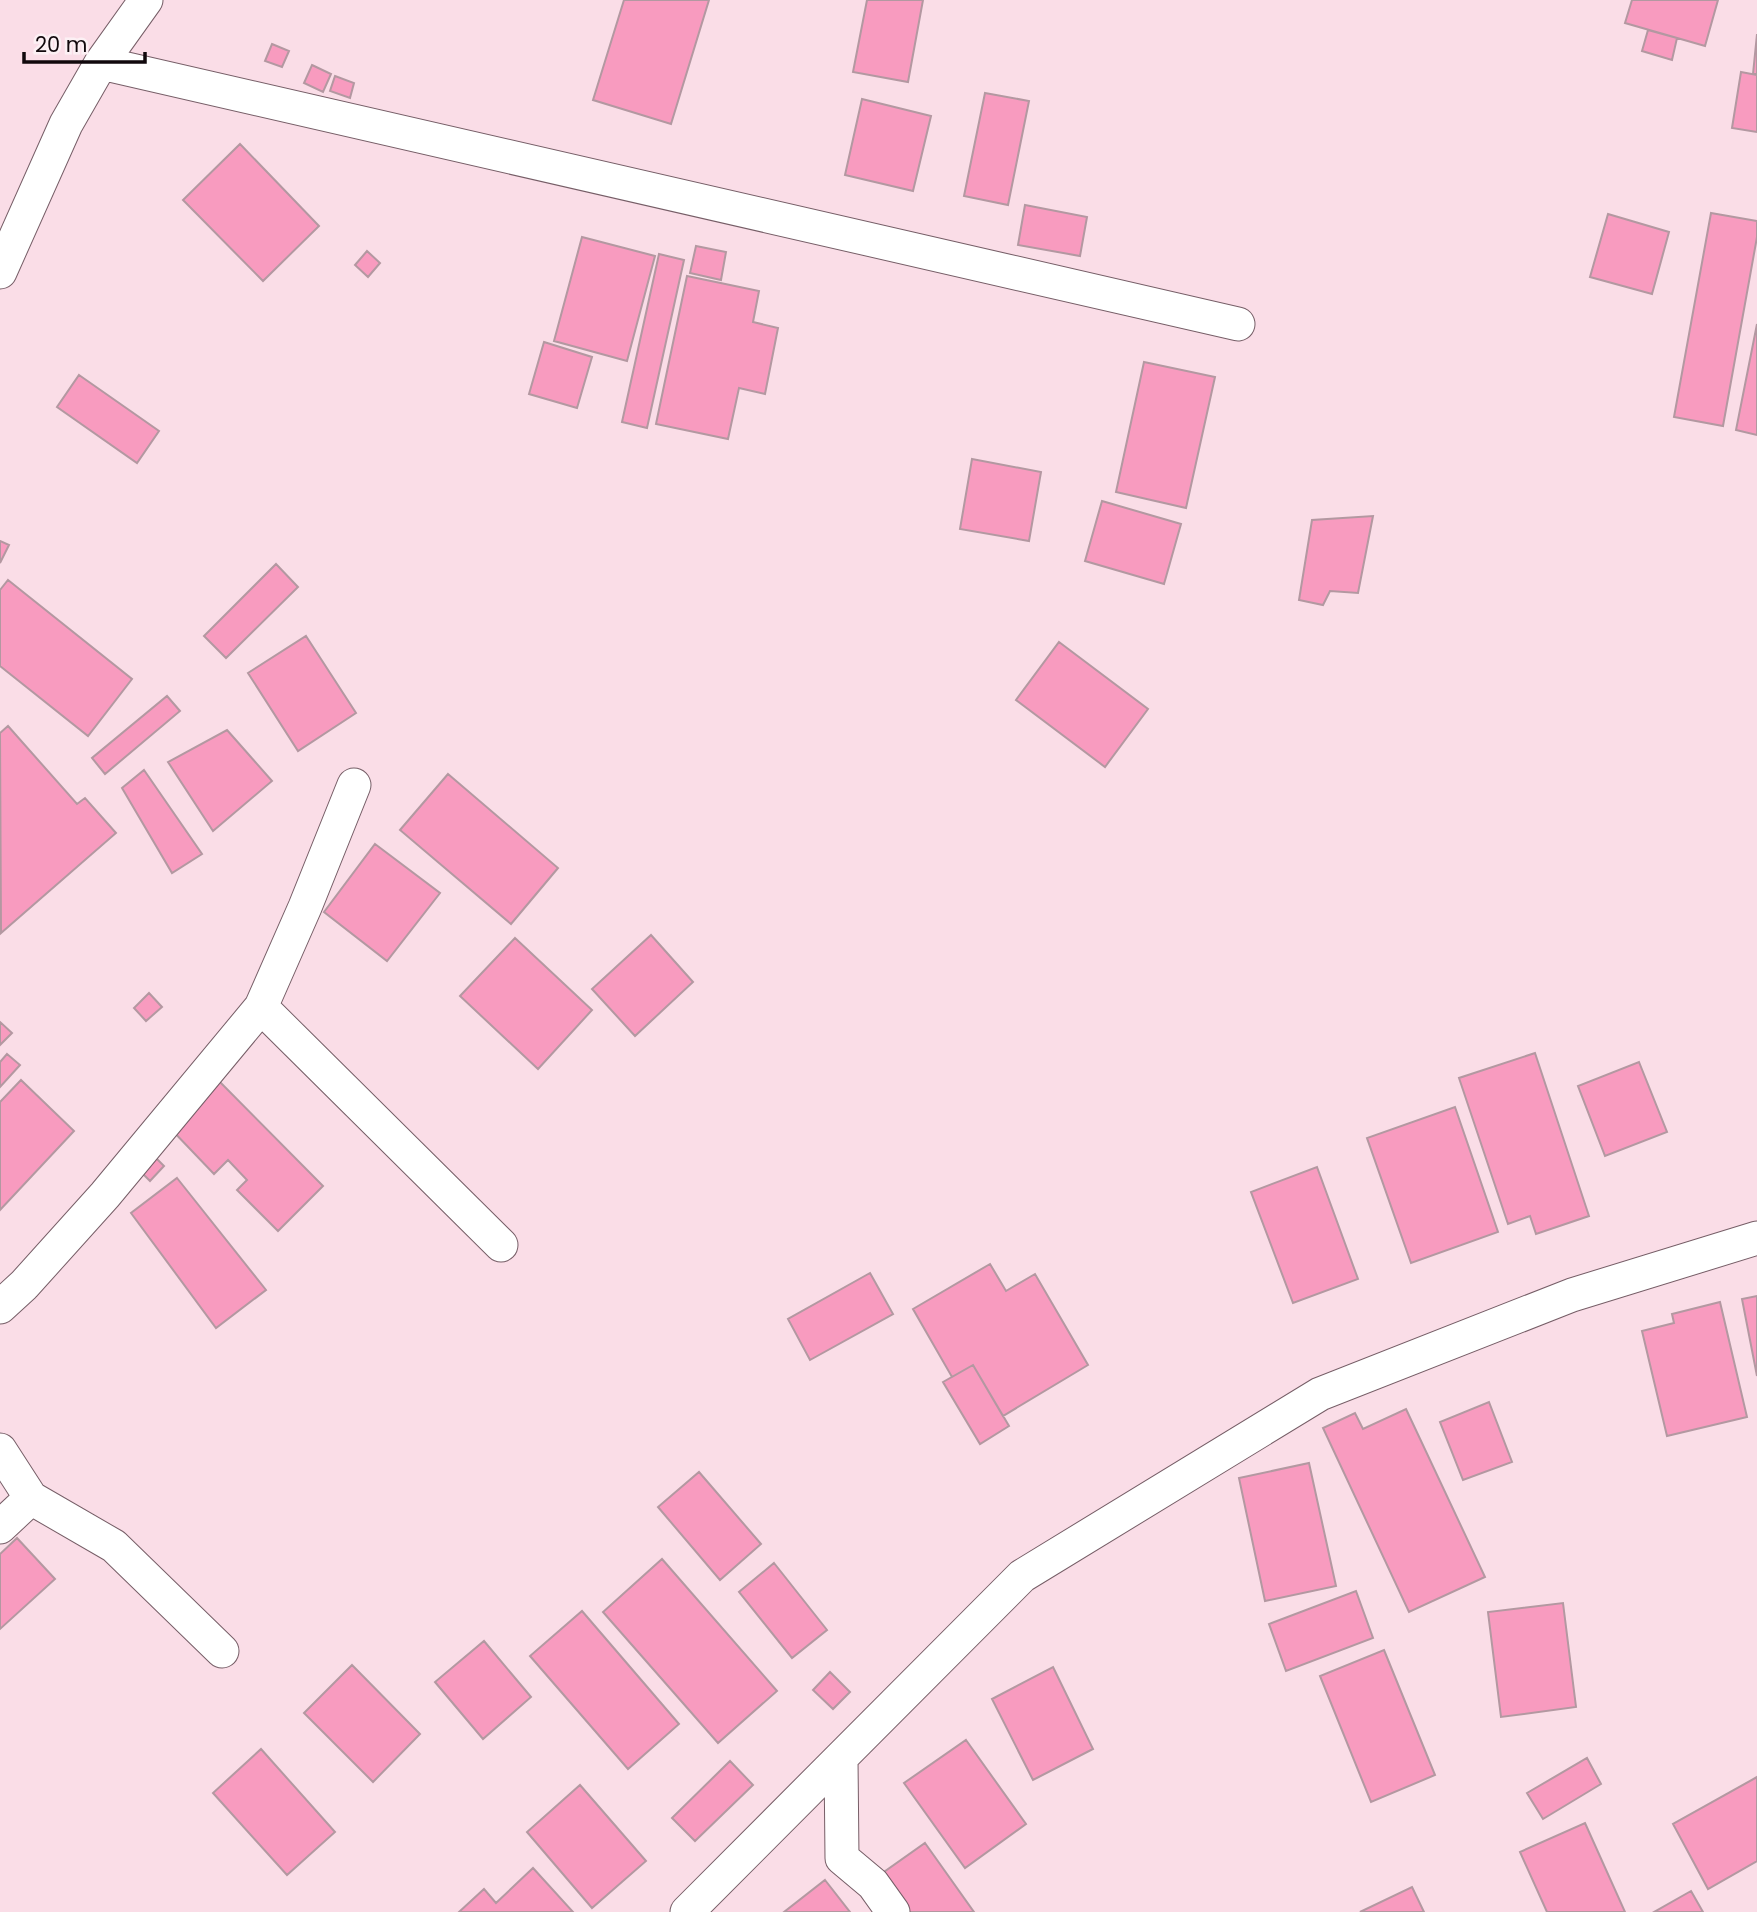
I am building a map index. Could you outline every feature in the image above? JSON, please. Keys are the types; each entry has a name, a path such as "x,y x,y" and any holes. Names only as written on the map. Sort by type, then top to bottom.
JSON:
{"street":[{"path":"0,272 66,124 101,63 146,0"},
{"path":"101,63 1238,324"},
{"path":"0,1307 24,1285 105,1195 261,1007 354,785"},
{"path":"261,1007 501,1245"},
{"path":"687,1912 1022,1576 1320,1394 1572,1294 1757,1238"},
{"path":"0,1450 31,1498 114,1546 222,1651"},
{"path":"0,1527 31,1498"},
{"path":"841,1759 842,1858 873,1884 893,1912"}],"building":[{"path":"624,0 709,0 671,124 593,100"},
{"path":"867,0 923,0 908,82 853,72"},
{"path":"1632,0 1718,0 1705,46 1625,23"},
{"path":"1648,30 1677,38 1672,60 1642,51"},
{"path":"1757,34 1757,74 1753,74"},
{"path":"272,44 289,51 282,67 265,61"},
{"path":"312,65 331,74 323,92 304,83"},
{"path":"1741,72 1757,75 1757,132 1732,128"},
{"path":"335,76 354,83 350,98 330,91"},
{"path":"985,93 1029,101 1008,205 964,196"},
{"path":"862,99 931,116 913,191 845,175"},
{"path":"240,144 319,226 263,281 183,200"},
{"path":"1025,205 1087,217 1080,256 1018,245"},
{"path":"1711,213 1757,221 1757,237 1723,426 1674,417"},
{"path":"1608,214 1669,232 1652,294 1590,277"},
{"path":"582,237 655,256 627,361 554,341"},
{"path":"696,246 726,252 721,280 690,273"},
{"path":"367,251 380,263 368,277 355,265"},
{"path":"659,254 684,260 647,428 622,422"},
{"path":"687,276 759,291 753,322 778,328 765,394 739,388 728,439 656,424"},
{"path":"1757,324 1757,435 1736,430"},
{"path":"544,342 592,357 577,408 529,394"},
{"path":"1144,362 1215,377 1186,508 1116,492"},
{"path":"79,375 159,431 137,463 57,407"},
{"path":"972,459 1041,472 1029,541 960,529"},
{"path":"1102,501 1181,524 1164,584 1085,561"},
{"path":"1373,516 1358,593 1330,591 1323,605 1299,600 1312,520"},
{"path":"0,541 9,545 0,563"},
{"path":"276,564 298,587 226,658 204,636"},
{"path":"8,580 132,679 88,736 0,666 0,590"},
{"path":"306,636 356,713 298,751 248,673"},
{"path":"1059,642 1148,709 1105,767 1016,700"},
{"path":"167,696 180,711 105,774 92,758"},
{"path":"8,726 77,804 85,798 116,833 1,933 0,733"},
{"path":"227,730 272,781 213,831 168,762"},
{"path":"144,770 202,854 172,873 122,788"},
{"path":"448,774 558,868 511,924 400,830"},
{"path":"375,844 440,893 387,961 324,912"},
{"path":"651,935 693,982 635,1036 592,989"},
{"path":"515,938 592,1010 538,1069 460,996"},
{"path":"149,993 162,1007 146,1021 134,1008"},
{"path":"0,1022 12,1033 0,1045"},
{"path":"1535,1053 1589,1216 1536,1234 1530,1216 1508,1224 1459,1078"},
{"path":"7,1054 20,1065 0,1087 0,1062"},
{"path":"1639,1062 1667,1132 1605,1156 1578,1086"},
{"path":"217,1079 323,1186 278,1231 237,1190 247,1180 228,1160 214,1174 169,1127"},
{"path":"21,1080 74,1131 0,1210 0,1102"},
{"path":"1455,1107 1498,1232 1411,1263 1367,1138"},
{"path":"151,1153 164,1166 150,1181 137,1168"},
{"path":"1317,1167 1358,1279 1293,1303 1251,1192"},
{"path":"177,1178 266,1290 216,1328 131,1213"},
{"path":"990,1264 1006,1291 1035,1274 1088,1365 1003,1416 973,1365 952,1377 913,1309"},
{"path":"870,1273 893,1314 810,1360 788,1319"},
{"path":"1757,1296 1757,1376 1742,1299"},
{"path":"1720,1302 1747,1417 1667,1436 1642,1331 1674,1323 1672,1314"},
{"path":"973,1365 1009,1426 980,1444 943,1382"},
{"path":"1489,1402 1512,1462 1463,1480 1440,1422"},
{"path":"1406,1409 1485,1577 1409,1612 1323,1428 1355,1413 1363,1429"},
{"path":"1309,1463 1336,1586 1265,1601 1239,1478"},
{"path":"699,1472 761,1544 720,1580 658,1507"},
{"path":"17,1538 55,1579 0,1629 0,1554"},
{"path":"662,1559 777,1691 718,1743 603,1612"},
{"path":"774,1563 827,1630 792,1658 739,1592"},
{"path":"1356,1591 1373,1638 1286,1671 1269,1624"},
{"path":"1563,1603 1576,1707 1501,1717 1488,1612"},
{"path":"582,1611 679,1724 628,1769 530,1656"},
{"path":"484,1641 531,1697 483,1739 435,1682"},
{"path":"1384,1650 1435,1775 1371,1802 1320,1676"},
{"path":"352,1665 420,1734 373,1782 304,1713"},
{"path":"1053,1667 1093,1749 1033,1780 992,1699"},
{"path":"830,1672 850,1692 833,1709 813,1690"},
{"path":"966,1740 1026,1824 965,1868 904,1783"},
{"path":"261,1749 335,1832 287,1875 213,1793"},
{"path":"1587,1758 1601,1784 1543,1819 1527,1793"},
{"path":"730,1761 753,1785 695,1841 672,1818"},
{"path":"1757,1777 1757,1861 1708,1889 1673,1824"},
{"path":"580,1785 646,1861 592,1908 527,1832"},
{"path":"1585,1823 1625,1912 1547,1912 1520,1852"},
{"path":"925,1843 974,1912 897,1912 874,1879"},
{"path":"533,1868 573,1912 459,1912 484,1889 496,1903"},
{"path":"825,1880 850,1912 784,1912"},
{"path":"1412,1887 1424,1912 1360,1912"},
{"path":"1691,1891 1703,1912 1654,1912"}]}
